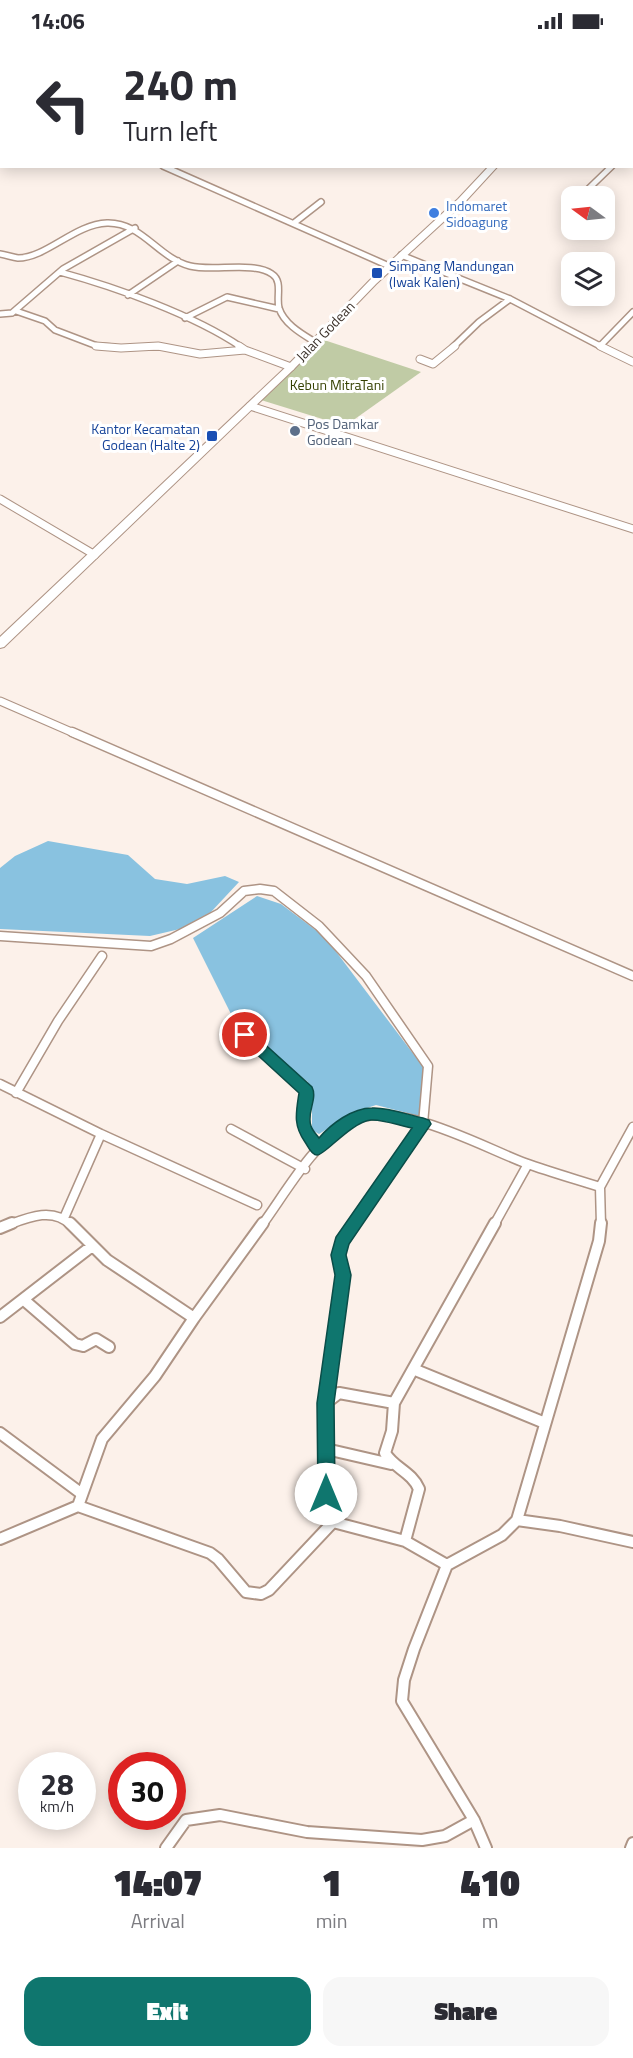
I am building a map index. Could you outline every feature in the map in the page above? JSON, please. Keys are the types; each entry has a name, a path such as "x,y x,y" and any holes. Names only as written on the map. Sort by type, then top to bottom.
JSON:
{"main road":[{"name":"Jalan Godean","path":"0,644 291,367 401,255 434,227 492,168"}],"street":[{"path":"168,168 390,266"},
{"path":"591,186 610,168"},
{"path":"294,223 321,202"},
{"path":"0,254 22,257 95,224 120,224 135,228 178,261 204,268 268,272 278,281 279,309"},
{"path":"0,314 16,311 60,272 135,228"},
{"path":"401,255 510,299 633,362"},
{"path":"128,295 178,261"},
{"path":"60,272 100,283 207,328 245,350 291,367"},
{"path":"185,318 228,297 279,309 298,332 315,342"},
{"path":"420,359 433,364 440,360 479,322 510,299"},
{"path":"16,311 45,321 55,330 97,346 121,348 158,346 200,354 245,350"},
{"path":"600,346 633,312"},
{"path":"250,405 633,529"},
{"path":"0,499 95,555"},
{"path":"0,700 633,976"},
{"path":"0,936 151,946 171,939 220,913 244,891 260,889 274,891 319,926 366,976 428,1066 423,1124 342,1242 338,1255 343,1275 326,1403 326,1494 333,1522"},
{"path":"16,1093 58,1021 102,956"},
{"path":"230,1021 307,1091 302,1119 304,1128 318,1149"},
{"path":"0,1084 100,1134 258,1205"},
{"path":"78,1506 102,1440 155,1376 194,1318 318,1149 332,1134 356,1118 372,1114 423,1124 528,1164 600,1187"},
{"path":"486,1848 471,1815 402,1701 404,1680 447,1564 459,1556 488,1545 509,1531 517,1520 599,1241 602,1212 600,1187 633,1127"},
{"path":"231,1129 305,1169"},
{"path":"64,1218 100,1134"},
{"path":"392,1465 385,1453 392,1431 394,1403 528,1164"},
{"path":"1,1227 44,1214 64,1218 107,1260 194,1318"},
{"path":"0,1317 93,1246"},
{"path":"24,1300 75,1344 83,1346 96,1339 109,1347"},
{"path":"413,1369 545,1423"},
{"path":"326,1403 339,1393 394,1403"},
{"path":"0,1433 82,1494"},
{"path":"326,1449 392,1465 410,1474 417,1481 419,1489 405,1541"},
{"path":"0,1539 78,1506 210,1553 218,1559 246,1592 253,1595 269,1590 333,1522"},
{"path":"517,1520 560,1526 633,1542"},
{"path":"333,1522 405,1541 447,1564"},
{"path":"166,1848 186,1820 199,1816 220,1815 307,1832 435,1840 445,1836 471,1815"},
{"path":"631,1848 633,1843"}],"green space":[{"name":"Kebun MitraTani","path":"324,340 421,372 345,426 261,400"}],"water":[{"path":"48,841 128,855 155,879 187,884 225,876 239,882 211,912 180,929 150,936 0,929 0,868 15,856"},
{"path":"257,896 281,904 325,937 424,1068 419,1116 376,1105 352,1113 319,1134 312,1130 312,1099 308,1082 253,1039 233,1018 193,938"}],"place":[{"name":"Indomaret Sidoagung","path":"434,213"},
{"name":"Simpang Mandungan (Iwak Kalen)","path":"377,273"},
{"name":"Pos Damkar Godean","path":"295,431"},
{"name":"Kantor Kecamatan Godean (Halte 2)","path":"212,436"}],"route":[{"path":"245,1035 291,1077 302,1084 307,1091 302,1119 307,1136 318,1149 332,1134 345,1125 356,1118 372,1114 407,1119 423,1124 389,1176 350,1228 338,1255 343,1275 326,1403 326,1494"}]}
